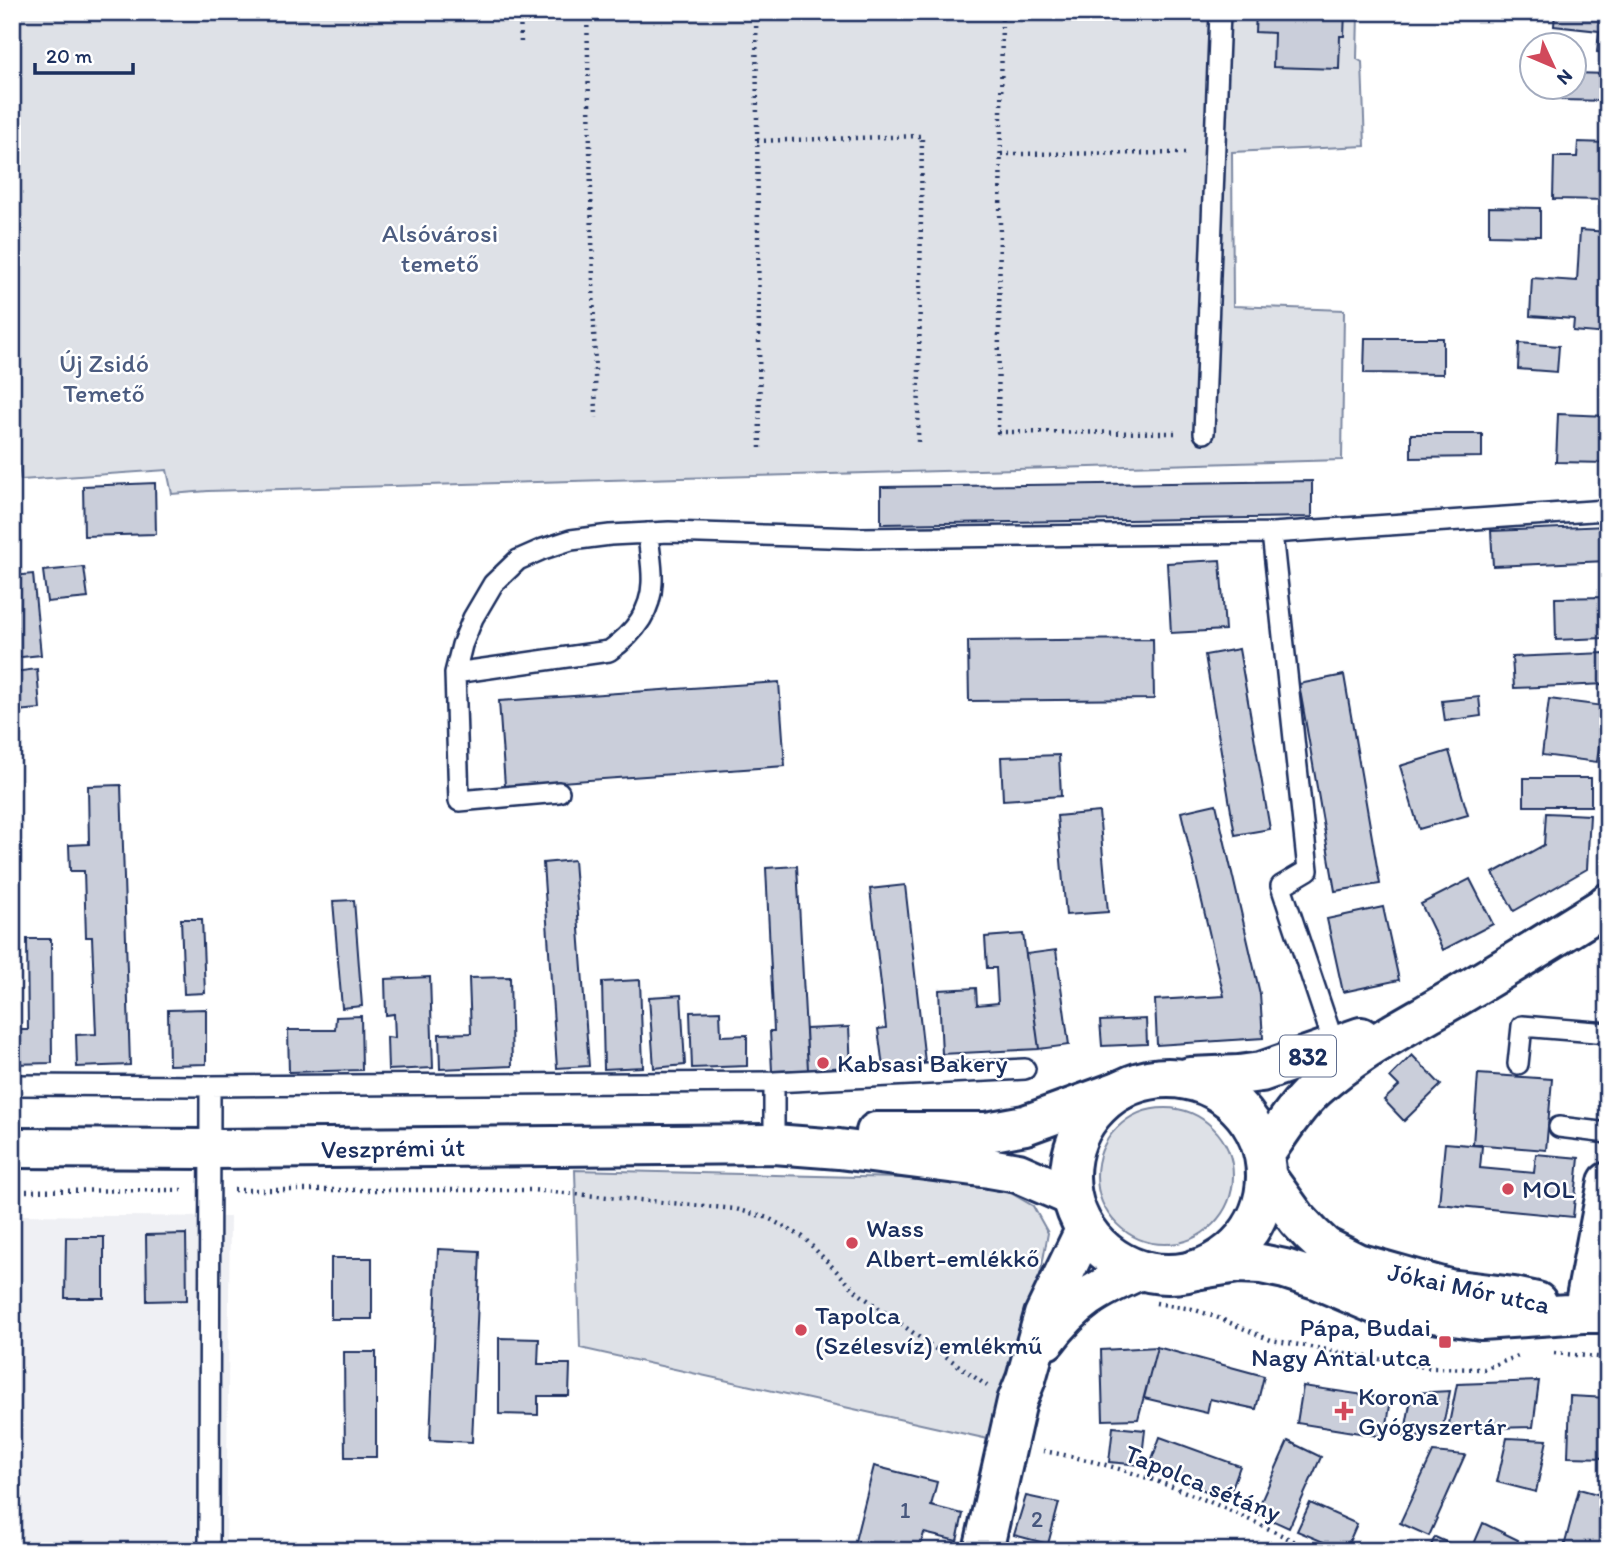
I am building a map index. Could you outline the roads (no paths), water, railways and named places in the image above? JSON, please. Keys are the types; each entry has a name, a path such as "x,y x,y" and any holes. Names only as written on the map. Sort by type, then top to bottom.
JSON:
{"main road":[{"name":"832","path":"1265,1166 1294,1112 1334,1072 1397,1030 1606,909"},
{"name":"832","path":"1178,1078 1202,1084 1224,1095 1242,1111 1256,1132 1265,1166 1264,1197 1246,1236 1231,1251 1214,1263 1167,1275 1145,1287 1119,1261 1100,1248 1086,1230 1071,1196 1071,1155 1081,1128 1098,1106 1121,1090 1148,1079 1261,1072 1432,1011"},
{"name":"Veszprémi út","path":"774,1144 830,1130 898,1133 987,1132 1025,1125 1121,1090"},
{"name":"Veszprémi út","path":"12,1148 774,1144 839,1149 1018,1173 1071,1196"},
{"name":"Jókai Mór utca","path":"1265,1166 1297,1219 1311,1234 1325,1247 1357,1263 1449,1289 1514,1297 1595,1313"},
{"path":"1595,1313 1608,1182"},
{"path":"983,1551 1022,1390 1044,1315 1086,1230"},
{"name":"Jókai Mór utca","path":"1194,1270 1238,1263 1261,1264 1316,1279 1377,1305 1480,1321 1595,1313"},
{"path":"1022,1390 1044,1344 1060,1321 1095,1292 1145,1287"}],"lane":[{"path":"1204,433 1220,12"},
{"path":"559,792 459,800 455,673 473,618 493,584 518,560 571,540 670,532 859,538 1272,533 1606,510"},
{"path":"455,673 609,651 623,641 645,612 652,585 648,533"},
{"path":"1272,533 1308,870 1281,886 1335,1047"},
{"path":"1518,1064 1522,1026 1608,1033"},
{"path":"12,1085 774,1082 1025,1069"},
{"path":"774,1082 774,1144"},
{"path":"209,1551 210,1086"},
{"path":"1559,1127 1608,1133"}],"place":[{"name":"Kabsasi Bakery","path":"823,1063"},
{"name":"MOL","path":"1508,1189"},
{"name":"Wass Albert-emlékkő","path":"852,1243"},
{"name":"Tapolca (Szélesvíz) emlékmű","path":"801,1330"},
{"name":"Pápa, Budai Nagy Antal utca","path":"1445,1342"},
{"name":"Korona Gyógyszertár","path":"1344,1411"}],"park label":[{"name":"Alsóvárosi temető","path":"440,248"},
{"name":"Új Zsidó Temető","path":"104,378"}]}
